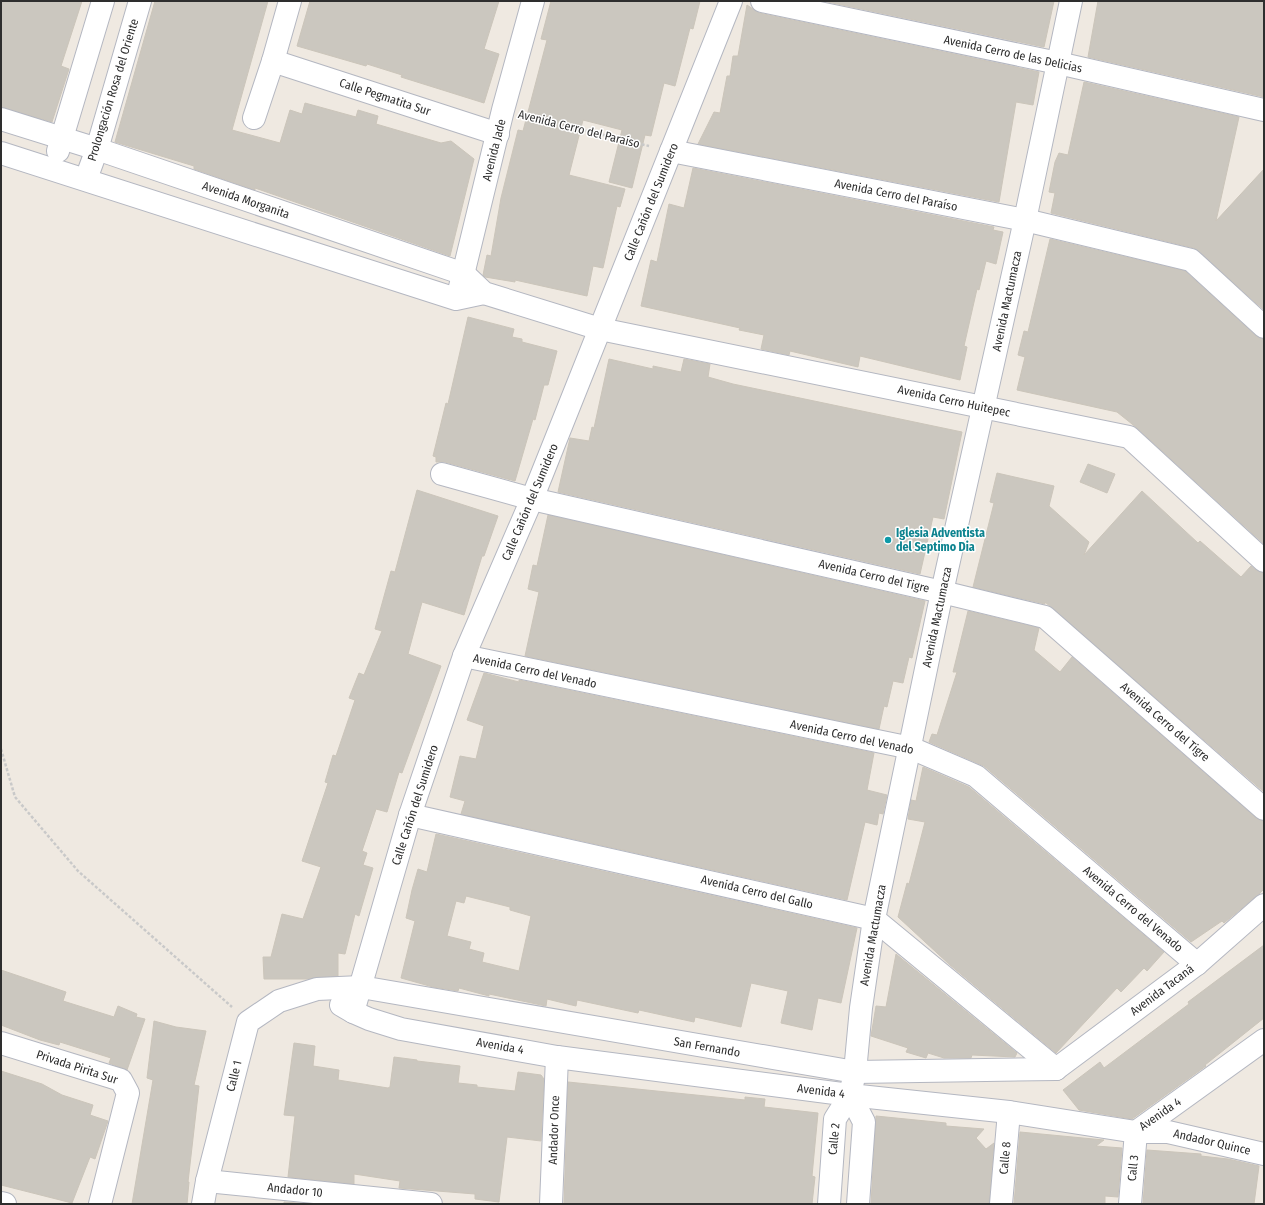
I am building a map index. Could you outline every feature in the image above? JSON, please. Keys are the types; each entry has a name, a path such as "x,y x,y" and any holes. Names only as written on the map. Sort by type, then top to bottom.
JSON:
{"street":[{"path":"52,168 63,138 103,1"},
{"name":"Prolongación Rosa del Oriente","path":"86,180 98,150 140,1"},
{"path":"254,118 273,61 290,1"},
{"name":"Avenida Jade","path":"456,299 464,274 503,110 533,1"},
{"name":"Calle Cañón del Sumidero","path":"353,1012 410,815 464,656 532,500 732,1"},
{"name":"Avenida Cerro de las Delicias","path":"762,1 1058,63 1264,110"},
{"name":"Avenida Mactumacza","path":"850,1095 855,1072 861,1008 874,918 911,748 942,592 984,408 1072,1"},
{"name":"Calle Pegmatita Sur","path":"273,61 498,134"},
{"name":"Avenida Morganita","path":"1,119 63,138 464,274 484,293 600,329"},
{"name":"Avenida Cerro del Paraíso","path":"671,151 1025,220 1191,260 1264,327"},
{"name":"Avenida Morganita","path":"1,153 52,168 456,299 484,293"},
{"name":"Avenida Cerro Huitepec","path":"600,329 1129,437 1264,560"},
{"name":"Avenida Cerro del Tigre","path":"442,474 532,500 942,592 1045,617 1264,809"},
{"name":"Avenida Cerro del Venado","path":"464,656 911,748 976,776 1197,964"},
{"name":"Avenida Cerro del Gallo","path":"410,815 874,918 1056,1069"},
{"name":"Avenida Tacaná","path":"1056,1069 1197,964 1264,905"},
{"path":"248,1022 279,1001 317,989 361,987"},
{"name":"San Fernando","path":"361,987 855,1072 1056,1069"},
{"path":"317,989 353,1012"},
{"name":"Avenida 4","path":"353,1012 401,1029 557,1057 850,1095 1009,1112 1136,1132 1264,1040"},
{"name":"Calle 1","path":"203,1204 207,1181 248,1022"},
{"name":"Privada Pirita Sur","path":"1,1043 121,1080 127,1087 128,1092 100,1204"},
{"name":"Andador Once","path":"551,1204 557,1057"},
{"path":"850,1095 864,1122 858,1204"},
{"name":"Calle 2","path":"829,1204 835,1119 850,1095"},
{"name":"Calle 8","path":"1001,1204 1009,1112"},
{"name":"Andador Quince","path":"1136,1132 1168,1132 1264,1154"},
{"name":"Call 3","path":"1130,1204 1136,1132"},
{"name":"Andador 10","path":"207,1181 431,1204"},
{"path":"1,1203 5,1204"}],"path":[{"name":"Avenida Cerro del Paraíso","path":"503,110 671,151"},
{"path":"1,749 15,797 78,871 248,1022"}],"building":[{"path":"1,1 82,1 61,66 69,69 52,122 1,107"},
{"path":"155,1 268,1 232,130 280,143 290,110 302,114 305,103 356,117 358,110 378,116 376,124 441,143 451,141 474,159 450,256 255,188 255,190 194,169 194,166 115,142"},
{"path":"310,1 499,1 484,49 499,54 484,103 401,77 402,75 367,64 366,66 297,46"},
{"path":"551,1 700,1 693,29 690,28 675,86 664,83 651,136 645,135 632,188 609,182 622,130 583,120 569,175 625,189 620,207 617,206 603,268 593,266 587,296 515,280 515,282 485,277 483,275 487,255 491,256 501,198 518,130 523,131 547,40 541,39"},
{"path":"823,1 1054,1 1044,47"},
{"path":"1098,1 1264,1 1264,97 1088,57"},
{"path":"747,5 759,13 1039,72 1033,105 1016,102 999,202 698,144 714,112 720,113 727,76 730,76 733,56 738,56"},
{"path":"1084,82 1239,117 1216,221 1264,169 1264,310 1194,248 1051,213 1055,193 1049,192 1055,162 1059,153 1068,155"},
{"path":"693,168 994,227 993,230 1003,232 996,264 986,261 979,290 977,289 964,346 967,347 960,380 860,356 858,367 790,351 789,355 761,349 764,335 739,330 740,328 641,306 651,260 657,262 669,204 684,208"},
{"path":"1050,239 1185,271 1256,336 1264,339 1264,544 1137,428 1117,412 1017,390 1025,357 1018,355 1024,331 1028,332"},
{"path":"468,317 514,329 512,337 522,339 522,342 557,351 548,385 544,385 535,420 533,419 515,481 445,462 436,462 436,457 433,456 446,403 448,404"},
{"path":"609,359 653,369 653,366 681,372 684,359 710,364 708,377 733,384 962,432 944,519 933,517 920,574 558,492 570,438 589,441 592,427 594,428"},
{"path":"1088,464 1115,474 1107,493 1080,482"},
{"path":"997,473 1054,486 1049,506 1089,542 1084,555 1142,491 1198,543 1200,541 1241,577 1251,566 1264,573 1264,792 1045,602 1045,604 973,587 994,503 990,502"},
{"path":"417,490 498,516 484,556 482,556 464,615 422,602 408,654 441,666 402,773 399,772 387,812 376,809 362,851 367,853 363,865 373,868 359,916 355,914 345,954 338,953 338,976 308,979 264,979 263,957 271,957 282,914 303,919 321,867 302,861 328,783 325,782 333,755 336,756 355,700 349,698 359,673 364,675 382,631 375,629 391,571 395,572"},
{"path":"548,515 925,601 912,658 909,657 903,683 893,681 887,707 884,706 879,729 525,656 539,592 528,589 533,565 537,566"},
{"path":"968,611 1039,628 1034,650 1060,672 1072,657 1256,818 1264,821 1264,889 1224,923 1222,921 1191,942 984,766 929,742 932,734 937,735 957,672 953,672"},
{"path":"484,673 519,682 519,680 874,753 867,790 887,795 883,814 879,813 877,825 865,822 847,900 461,814 465,801 450,797 460,756 476,759 484,726 467,720"},
{"path":"923,767 969,787 1164,952 1147,971 1144,968 1121,992 1117,988 1056,1053 950,965 898,917 907,883 909,884 925,822 908,819 911,800 916,801"},
{"path":"436,834 857,928 841,1003 818,998 812,1030 781,1023 788,991 751,983 741,1027 695,1017 694,1022 639,1010 638,1013 577,1000 576,1006 547,999 546,1006 489,994 489,996 459,988 458,991 433,987 401,978 415,921 406,918 412,890 418,869 427,872","holes":["466,896 510,907 510,910 531,916 519,971 482,962 484,953 469,949 471,942 447,936 456,901 464,903"]},
{"path":"1264,945 1264,1018 1205,1065 1206,1066 1132,1119 1079,1110 1063,1090 1100,1062 1104,1068"},
{"path":"896,954 1017,1053 1015,1057 972,1055 971,1058 944,1058 928,1053 926,1058 906,1052 908,1048 871,1036 876,1006 886,1007"},
{"path":"1,970 66,992 63,1001 114,1017 118,1006 137,1014 136,1017 145,1019 127,1070 109,1063 111,1058 60,1042 59,1045 40,1040 1,1025"},
{"path":"154,1021 176,1027 206,1031 194,1085 199,1086 188,1182 187,1204 132,1204 153,1080 147,1078"},
{"path":"294,1043 315,1046 313,1066 339,1070 338,1080 388,1088 390,1087 394,1057 460,1066 458,1083 477,1085 477,1087 515,1091 518,1072 541,1075 544,1079 541,1141 507,1137 499,1202 475,1199 475,1194 399,1188 400,1181 354,1174 354,1184 288,1177 295,1116 284,1115"},
{"path":"1,1071 42,1084 62,1095 93,1105 90,1115 108,1121 95,1159 90,1157 72,1203 1,1185"},
{"path":"568,1082 745,1100 745,1097 765,1099 764,1107 818,1113 812,1176 815,1177 812,1204 564,1204"},
{"path":"876,1116 946,1123 946,1126 984,1129 976,1138 986,1149 994,1143 989,1204 871,1204"},
{"path":"1020,1132 1104,1140 1096,1146 1122,1148 1118,1197 1105,1196 1105,1204 1014,1204"},
{"path":"1147,1150 1201,1154 1201,1156 1228,1159 1259,1166 1254,1204 1143,1204"},
{"path":"284,1202 309,1204 284,1204"}],"place":[{"name":"Iglesia Adventista del Septimo Dia","path":"888,540"}]}
